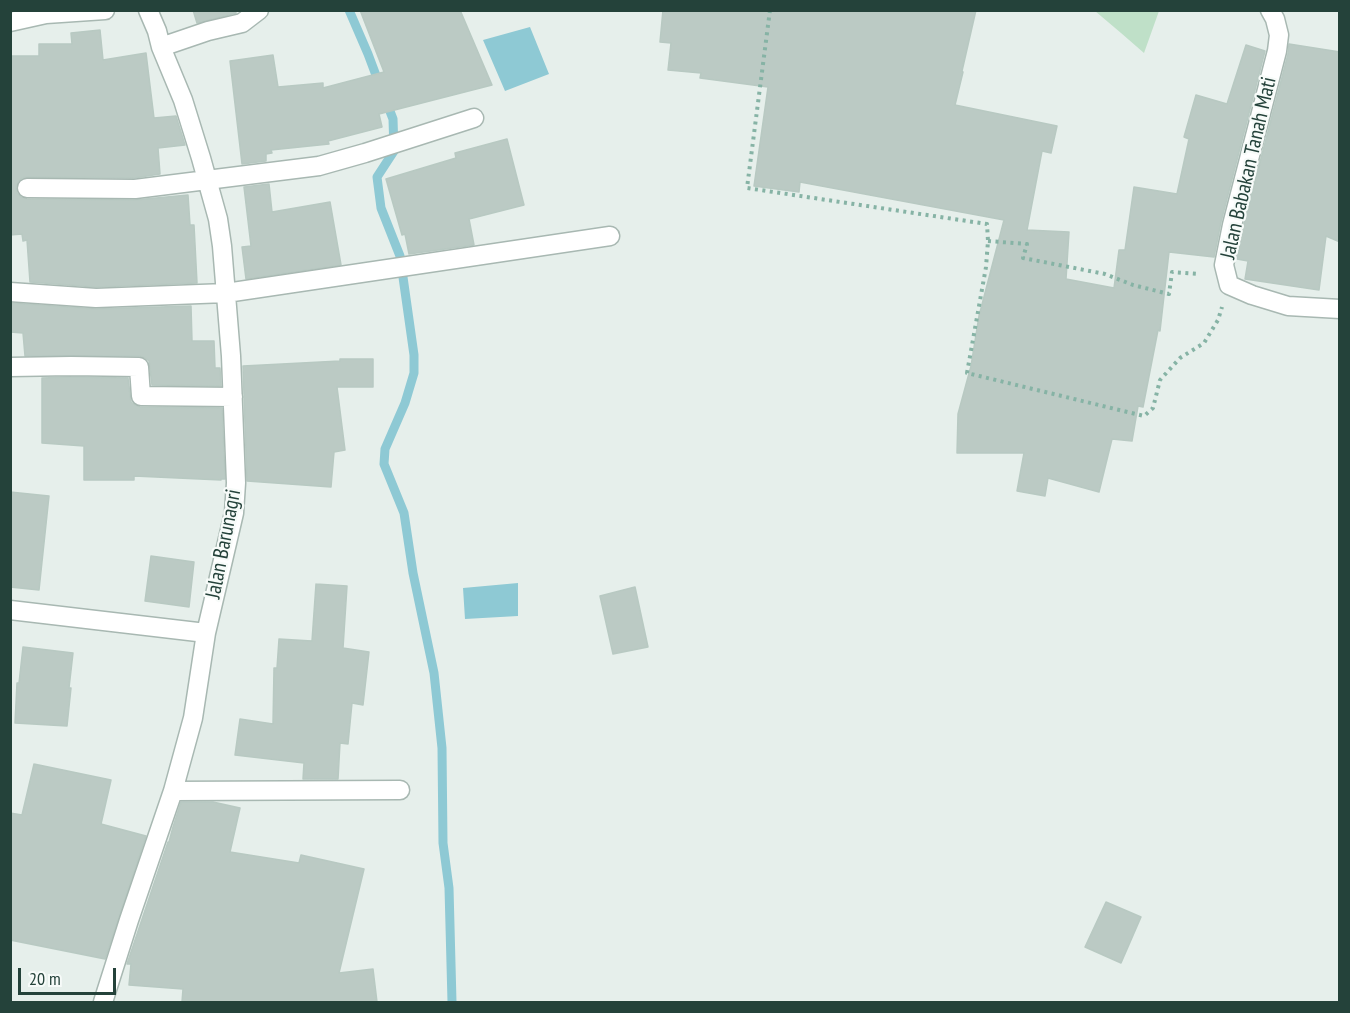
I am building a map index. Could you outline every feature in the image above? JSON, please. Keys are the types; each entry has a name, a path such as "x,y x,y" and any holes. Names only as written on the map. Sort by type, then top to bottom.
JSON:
{"street":[{"path":"10,22 46,14 105,10"},
{"name":"Jalan Barunagri","path":"109,1002 129,920 173,791 193,718 206,633 234,513 237,483 231,356 218,219 183,100 160,47 157,31 148,10"},
{"path":"160,47 208,31 242,23 259,10"},
{"name":"Jalan Babakan Tanah Mati","path":"1270,10 1279,35 1277,51 1232,225 1224,265 1229,285 1252,295 1288,306 1340,309"},
{"path":"27,188 135,189 319,166 474,118"},
{"path":"10,292 96,298 226,293 610,236"},
{"path":"10,367 139,367 141,396 233,397"},
{"path":"10,610 206,633"},
{"path":"173,791 400,790"}],"path":[{"path":"770,10 747,188 987,224 986,267 967,373 1144,416 1153,408 1160,380 1180,358 1204,343 1218,320 1229,285 1205,274 1172,272 1169,294 1133,285 1105,274 1023,258 1027,244 988,241"}],"green space":[{"path":"1095,11 1159,11 1144,53 1121,33"}],"water":[{"path":"530,27 549,74 505,91 483,40"},
{"path":"518,583 518,616 465,619 463,588"}],"building":[{"path":"193,10 235,10 236,13 197,23"},
{"path":"360,10 460,10 492,85 379,114 382,127 328,141 329,144 271,150 272,153 266,154 266,161 242,164 230,61 273,55 278,87 323,83 323,88 384,72"},
{"path":"663,10 976,10 955,105 1057,126 1051,153 1042,151 1027,230 1069,232 1066,279 1114,288 1119,250 1125,250 1134,187 1177,194 1189,139 1184,137 1196,95 1227,104 1246,45 1265,51 1214,257 1169,252 1160,331 1158,330 1143,407 1138,406 1132,441 1112,439 1099,492 1048,478 1045,496 1017,491 1024,453 957,453 958,414 971,366 979,316 1004,220 800,182 799,192 754,186 768,87 700,78 701,73 668,70 671,43 660,42"},
{"path":"100,30 103,60 146,53 154,118 176,116 185,145 158,148 160,174 134,178 27,177 18,182 17,193 27,199 135,200 188,195 190,225 194,225 197,283 96,287 30,282 27,240 23,241 22,234 10,235 10,56 39,56 39,44 72,44 71,33"},
{"path":"1289,44 1340,52 1340,242 1326,236 1319,290 1245,279 1248,261 1237,259"},
{"path":"507,139 524,205 469,219 474,245 409,254 405,234 402,235 386,179 456,158 455,153"},
{"path":"269,184 272,212 330,202 341,265 246,279 242,247 251,246 244,187"},
{"path":"10,303 96,309 191,306 192,341 214,341 215,368 220,368 221,386 152,385 149,361 140,356 25,356 23,333 10,332"},
{"path":"340,359 373,359 373,387 337,387 345,450 334,452 331,487 247,481 243,366 340,361"},
{"path":"42,378 128,378 131,402 140,407 222,408 225,479 134,476 134,480 84,480 84,446 42,443"},
{"path":"10,492 49,496 39,590 10,587"},
{"path":"151,556 194,562 189,607 145,601"},
{"path":"316,584 347,586 343,648 369,652 363,705 352,703 348,744 340,743 338,779 303,779 304,763 235,755 240,719 273,724 274,668 277,668 279,639 312,641"},
{"path":"635,587 648,647 613,654 600,596"},
{"path":"23,647 73,653 67,726 15,723 17,683 19,683"},
{"path":"34,764 111,780 101,824 146,836 105,959 10,940 10,813 22,815"},
{"path":"181,802 213,802 240,808 230,852 299,863 301,855 364,869 339,973 373,969 377,1002 182,1002 183,989 129,985 131,964 127,964"},
{"path":"1106,902 1141,917 1121,963 1085,947"}],"waterway":[{"path":"349,10 380,86"},
{"path":"386,101 393,119 394,151 377,177 381,208 400,256 414,355 414,373 405,403 385,449 384,464 404,513 413,573 434,673 442,748 443,843 449,888 452,1002"}]}
